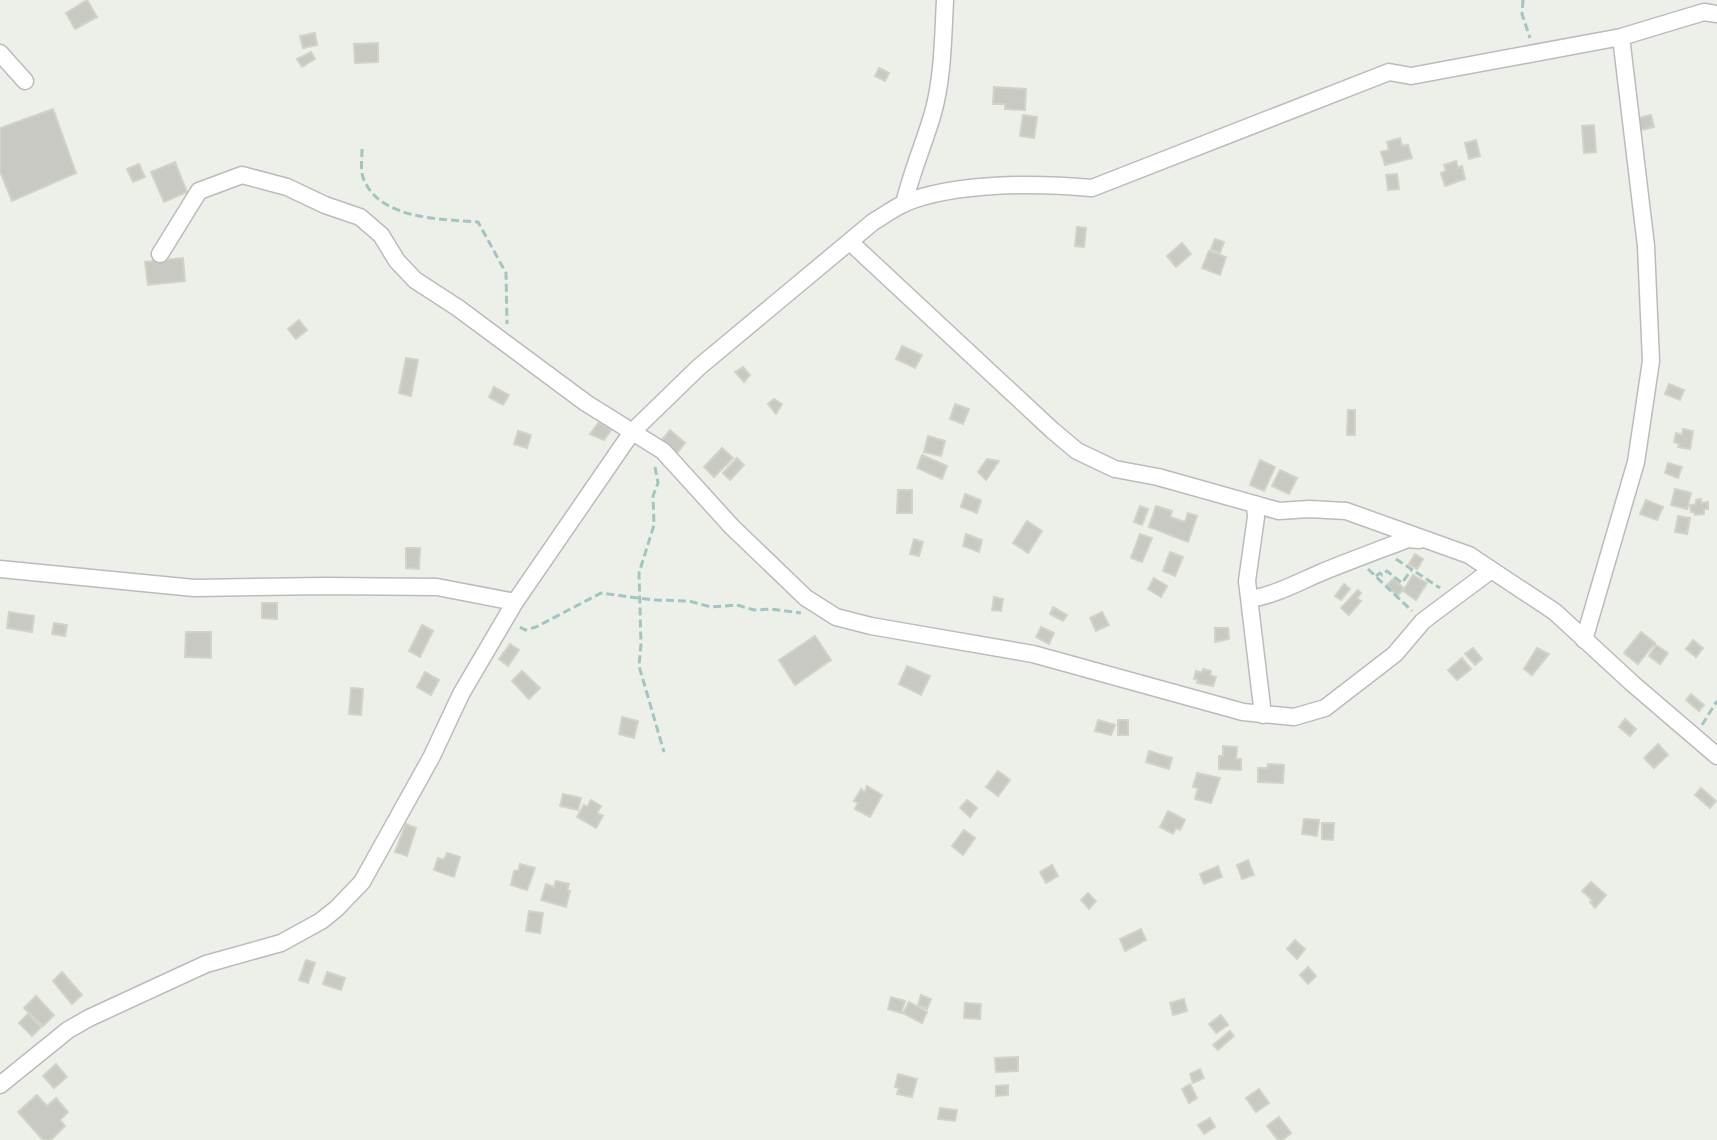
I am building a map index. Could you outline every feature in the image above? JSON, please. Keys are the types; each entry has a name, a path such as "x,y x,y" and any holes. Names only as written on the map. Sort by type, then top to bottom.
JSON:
{"street":[{"path":"904,204 933,112 942,55 945,0"},
{"path":"0,1085 68,1030 89,1018 206,964 281,943 336,909 362,882 432,756 461,694 515,602 632,432 699,367 873,222 904,204 943,191 1049,184 1092,188 1389,72 1411,76 1621,37 1710,9"},
{"path":"1584,640 1636,462 1651,361 1646,246 1621,37"},
{"path":"0,53 25,81"},
{"path":"160,254 199,191 242,175 272,183 360,217 381,235 397,261 415,280 586,403 656,447 732,527 806,598 836,617 871,626 1033,654 1243,712 1294,717 1325,708 1395,654 1423,621 1490,571"},
{"path":"850,242 1077,451 1115,469 1158,477 1279,511 1346,511 1469,555 1555,612 1717,756"},
{"path":"1255,504 1247,581 1263,715"},
{"path":"1250,599 1273,595 1281,589 1408,539 1429,541"},
{"path":"0,569 194,588 437,587 515,602"}],"path":[{"path":"1523,0 1522,14 1535,53"},
{"path":"362,149 363,180 382,203 403,212 478,222 506,273 508,316 503,343"},
{"path":"656,447 658,483 653,496 654,525 639,573 639,666 664,752"},
{"path":"1382,549 1453,597"},
{"path":"1358,558 1423,621"},
{"path":"1375,577 1387,571 1402,583 1412,569"},
{"path":"504,620 525,630 536,627 601,593 689,601 711,607 737,605 754,610 807,614 817,605"},
{"path":"1696,738 1717,701"}],"building":[{"path":"87,0 97,17 75,29 66,13"},
{"path":"315,33 317,45 303,48 300,36"},
{"path":"378,43 378,62 355,63 354,44"},
{"path":"311,52 315,59 302,67 297,59"},
{"path":"879,68 889,73 885,81 875,76"},
{"path":"994,87 1026,89 1025,110 1005,109 1005,104 993,104"},
{"path":"53,109 76,173 12,201 0,171 0,128"},
{"path":"1023,115 1037,117 1034,138 1020,136"},
{"path":"1651,115 1654,127 1637,131 1635,119"},
{"path":"1594,125 1596,152 1584,153 1582,126"},
{"path":"1400,138 1402,146 1408,145 1412,158 1385,165 1381,152 1389,150 1387,142"},
{"path":"1476,140 1480,156 1469,159 1465,143"},
{"path":"1456,161 1458,168 1462,166 1465,179 1445,186 1441,173 1446,171 1444,165"},
{"path":"175,162 187,192 164,202 151,172"},
{"path":"139,164 145,177 133,182 127,169"},
{"path":"1397,174 1399,189 1388,190 1386,175"},
{"path":"1077,227 1086,228 1084,247 1075,246"},
{"path":"1215,239 1224,242 1220,253 1211,249"},
{"path":"1182,243 1191,254 1176,267 1167,256"},
{"path":"1209,251 1226,257 1220,275 1202,268"},
{"path":"183,258 185,281 148,285 145,262"},
{"path":"299,320 307,330 296,339 288,329"},
{"path":"902,346 922,355 915,368 896,359"},
{"path":"406,358 418,360 411,396 399,393"},
{"path":"743,367 750,375 744,382 735,372"},
{"path":"1669,384 1684,390 1680,400 1665,394"},
{"path":"494,387 509,395 503,405 489,397"},
{"path":"774,399 782,404 776,414 768,404"},
{"path":"955,404 969,409 963,424 950,419"},
{"path":"1348,410 1355,410 1355,435 1347,435"},
{"path":"599,422 611,430 604,440 590,434"},
{"path":"1683,429 1693,431 1690,449 1678,447 1679,444 1674,442 1676,433 1682,435"},
{"path":"670,430 685,443 673,458 657,446"},
{"path":"518,431 531,435 527,448 514,444"},
{"path":"928,436 945,441 941,456 924,452"},
{"path":"722,448 733,458 714,477 704,467"},
{"path":"922,455 947,466 942,479 917,468"},
{"path":"737,458 744,465 730,480 723,473"},
{"path":"987,459 999,461 986,480 978,472"},
{"path":"1260,460 1275,467 1264,491 1250,485"},
{"path":"1668,463 1682,467 1678,478 1665,473"},
{"path":"1280,470 1297,478 1289,494 1272,486"},
{"path":"1675,489 1691,493 1687,509 1671,505"},
{"path":"898,490 912,490 912,513 897,513"},
{"path":"965,494 981,500 977,513 961,507"},
{"path":"1701,499 1701,503 1708,502 1708,509 1704,509 1704,514 1695,515 1690,505"},
{"path":"1646,500 1663,507 1657,520 1640,514"},
{"path":"1140,506 1148,509 1142,525 1134,522"},
{"path":"1156,506 1172,511 1170,517 1185,522 1188,513 1197,516 1188,542 1149,527"},
{"path":"1678,516 1690,518 1687,534 1675,532"},
{"path":"1027,521 1042,531 1028,553 1013,543"},
{"path":"966,534 982,540 979,552 963,546"},
{"path":"1140,534 1152,538 1142,562 1131,558"},
{"path":"914,539 923,542 919,556 910,554"},
{"path":"406,548 420,548 419,569 406,568"},
{"path":"1170,552 1183,557 1175,576 1163,571"},
{"path":"1415,554 1423,559 1417,569 1409,564"},
{"path":"1413,575 1427,583 1416,600 1403,591"},
{"path":"1154,578 1167,586 1161,597 1148,589"},
{"path":"1394,578 1404,589 1397,596 1387,585"},
{"path":"1344,584 1350,589 1341,600 1335,596"},
{"path":"1358,590 1361,593 1357,598 1361,601 1349,615 1341,608"},
{"path":"994,597 1003,599 1001,611 992,610"},
{"path":"262,603 277,603 277,619 262,618"},
{"path":"1053,607 1067,615 1063,621 1050,614"},
{"path":"9,612 34,616 32,632 7,628"},
{"path":"1102,612 1109,625 1096,631 1090,618"},
{"path":"54,623 67,625 65,636 52,634"},
{"path":"422,625 433,631 420,657 409,651"},
{"path":"1041,627 1054,633 1049,644 1036,637"},
{"path":"1215,628 1228,628 1229,639 1215,642"},
{"path":"186,632 211,632 211,658 185,657"},
{"path":"1641,632 1655,643 1638,664 1624,653"},
{"path":"815,636 831,660 795,685 779,660"},
{"path":"1693,640 1703,648 1696,657 1686,649"},
{"path":"510,644 519,650 508,666 499,659"},
{"path":"1656,645 1668,653 1660,664 1649,656"},
{"path":"1473,648 1482,659 1475,665 1465,654"},
{"path":"1537,648 1549,654 1532,675 1524,669"},
{"path":"1462,658 1471,669 1457,680 1448,670"},
{"path":"907,666 930,676 921,695 899,684"},
{"path":"1203,669 1211,671 1210,675 1216,677 1213,686 1197,683 1198,680 1194,679 1196,671 1202,673"},
{"path":"522,671 540,688 529,699 512,681"},
{"path":"425,672 439,680 431,695 417,687"},
{"path":"351,688 363,689 361,715 349,714"},
{"path":"1691,694 1704,705 1699,711 1686,700"},
{"path":"622,717 638,721 634,738 619,734"},
{"path":"1625,719 1636,729 1630,736 1619,727"},
{"path":"1098,720 1115,725 1111,735 1095,731"},
{"path":"1118,720 1128,720 1128,735 1118,735"},
{"path":"1658,744 1668,755 1654,768 1644,758"},
{"path":"1223,746 1237,747 1236,759 1241,759 1241,770 1219,769"},
{"path":"1149,751 1172,758 1169,769 1146,762"},
{"path":"1268,764 1284,765 1283,783 1258,782 1258,768 1267,768"},
{"path":"998,771 1010,780 998,796 986,787"},
{"path":"1197,773 1220,778 1211,803 1195,799 1198,788 1193,787"},
{"path":"867,786 882,795 870,817 855,809 858,803 854,801 861,789 865,792"},
{"path":"1701,788 1716,801 1710,808 1695,795"},
{"path":"563,794 581,798 578,810 560,806"},
{"path":"591,800 601,806 597,813 603,816 596,828 577,817"},
{"path":"967,800 977,808 970,817 960,808"},
{"path":"1168,811 1185,820 1180,830 1176,828 1173,834 1160,827"},
{"path":"1304,819 1319,820 1317,836 1302,834"},
{"path":"1322,823 1334,823 1333,840 1322,839"},
{"path":"406,824 416,828 407,856 395,852"},
{"path":"964,830 975,838 963,855 952,846"},
{"path":"447,853 460,857 454,877 434,870 438,858 444,860"},
{"path":"1248,860 1254,875 1242,879 1237,865"},
{"path":"520,864 535,868 527,890 511,885 514,871 519,870"},
{"path":"1052,865 1058,876 1046,883 1040,872"},
{"path":"1218,866 1222,877 1204,884 1200,874"},
{"path":"556,881 569,884 566,907 541,900 546,884 554,887"},
{"path":"1591,882 1606,895 1595,908 1590,902 1592,900 1582,891"},
{"path":"1088,893 1096,901 1089,909 1081,900"},
{"path":"529,911 543,913 540,933 526,931"},
{"path":"1141,929 1146,940 1125,951 1120,939"},
{"path":"1295,940 1305,949 1297,959 1287,949"},
{"path":"306,960 315,963 308,983 299,980"},
{"path":"1308,967 1316,976 1308,984 1300,975"},
{"path":"62,972 82,995 72,1004 53,981"},
{"path":"327,972 345,978 341,990 323,984"},
{"path":"921,995 931,999 927,1009 918,1005"},
{"path":"36,996 54,1015 43,1026 24,1008"},
{"path":"891,997 905,1001 901,1013 888,1009"},
{"path":"1184,999 1187,1011 1173,1015 1170,1003"},
{"path":"909,1002 927,1012 922,1023 903,1013"},
{"path":"965,1003 981,1004 980,1019 964,1018"},
{"path":"28,1014 41,1027 32,1036 19,1023"},
{"path":"1221,1015 1228,1025 1216,1033 1209,1024"},
{"path":"1230,1031 1234,1036 1218,1050 1213,1045"},
{"path":"1018,1057 1018,1071 996,1072 995,1058"},
{"path":"56,1064 67,1077 54,1088 43,1076"},
{"path":"1200,1069 1204,1078 1193,1083 1190,1074"},
{"path":"898,1074 917,1079 912,1097 897,1094"},
{"path":"1190,1084 1197,1098 1189,1103 1182,1089"},
{"path":"1008,1085 1008,1095 996,1096 996,1086"},
{"path":"1259,1089 1269,1103 1256,1112 1246,1098"},
{"path":"37,1095 47,1106 56,1098 68,1112 60,1120 65,1126 51,1140 43,1140 18,1112"},
{"path":"940,1108 957,1110 955,1121 938,1119"},
{"path":"1279,1117 1291,1133 1283,1140 1278,1140 1267,1126"},
{"path":"1210,1118 1215,1127 1204,1134 1198,1125"}]}
